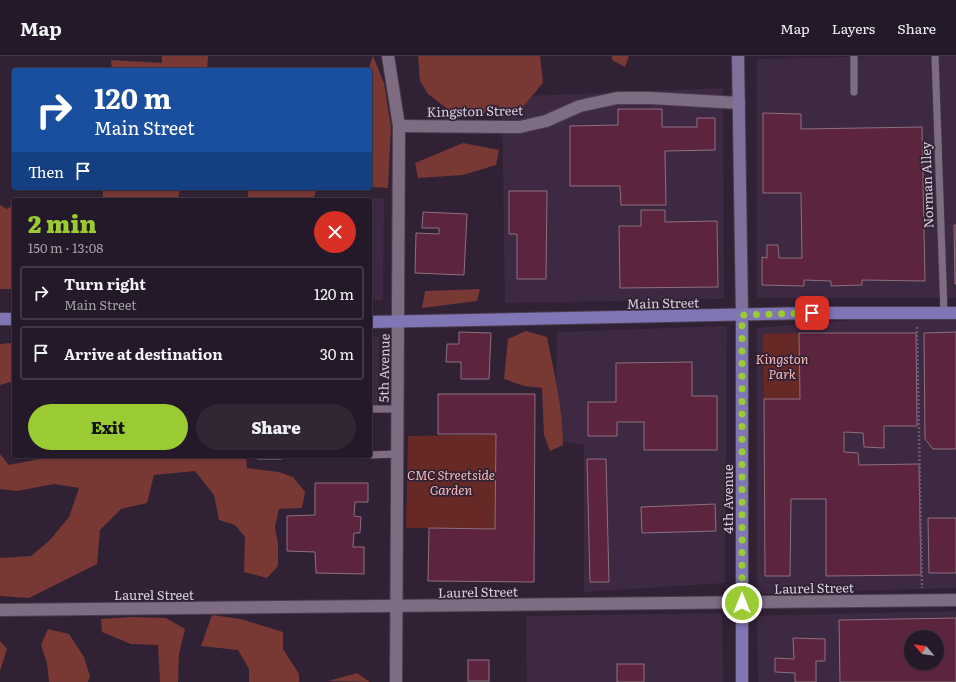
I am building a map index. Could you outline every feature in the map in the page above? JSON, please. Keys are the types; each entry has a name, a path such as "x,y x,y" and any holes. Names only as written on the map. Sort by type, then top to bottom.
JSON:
{"main road":[{"path":"738,56 742,315"},
{"name":"Main Street","path":"372,322 812,313 956,313"},
{"name":"4th Avenue","path":"742,315 742,682"},
{"path":"0,319 12,319"}],"street":[{"name":"5th Avenue","path":"388,56 399,126 396,682"},
{"name":"Kingston Street","path":"399,126 520,127 546,121 580,106 617,98 651,98 739,103"},
{"name":"Laurel Street","path":"0,610 956,600"}],"lane":[{"path":"854,56 854,92"},
{"name":"Norman Alley","path":"935,56 944,313"},
{"path":"372,409 397,409"},
{"path":"372,454 397,454"}],"path":[{"path":"917,313 923,600"}],"shaded area":[{"path":"162,56 208,56 207,68 112,68 111,60 162,63"},
{"path":"373,56 384,83 391,127 388,188 372,187 372,68 369,68"},
{"path":"418,56 540,56 543,83 521,109 485,114 454,114 428,94 420,81"},
{"path":"612,56 629,56 625,67 612,60"},
{"path":"956,56 956,298 757,298 757,59"},
{"path":"723,88 724,299 505,303 502,97"},
{"path":"463,143 499,150 496,165 463,175 418,178 415,163"},
{"path":"103,190 180,190 178,198 103,198"},
{"path":"248,190 316,190 314,198 248,198"},
{"path":"372,198 384,198 383,300 372,299"},
{"path":"0,205 7,209 12,206 12,289 0,289"},
{"path":"480,289 477,301 422,308 425,291"},
{"path":"944,313 956,314 956,588 757,594 757,328"},
{"path":"727,326 725,583 584,592 584,445 555,441 557,332"},
{"path":"526,331 547,337 555,377 560,404 563,445 550,451 544,435 542,388 524,386 504,379 508,339"},
{"path":"372,337 379,337 378,407 372,407"},
{"path":"0,344 12,344 12,382 0,385"},
{"path":"0,454 9,465 45,458 246,458 247,468 279,472 293,477 305,492 302,508 279,509 275,527 278,544 278,566 267,578 244,572 245,537 235,525 219,520 214,495 195,471 154,475 147,503 121,509 100,530 97,564 29,598 0,596 0,558 31,556 50,540 69,517 79,488 54,484 17,491 0,489"},
{"path":"956,611 956,682 758,682 757,616"},
{"path":"722,613 723,682 527,682 526,616"},
{"path":"212,615 241,619 283,632 283,649 299,674 299,682 249,682 249,669 238,650 201,646"},
{"path":"131,617 166,618 185,629 179,654 178,682 160,682 158,645 131,644 102,632 101,619"},
{"path":"48,629 69,634 84,657 90,676 88,682 49,682 47,663 41,645"},
{"path":"0,641 7,649 0,671"},
{"path":"357,673 370,682 328,681"}],"green space":[{"name":"Kingston Park","path":"799,333 800,399 764,399 763,334"},
{"name":"CMC Streetside Garden","path":"496,434 495,529 406,528 408,436"}],"building":[{"path":"618,109 662,109 662,127 697,127 697,118 715,118 715,150 665,151 666,205 621,205 620,186 570,186 570,126 618,125"},
{"path":"763,113 801,114 801,129 922,127 925,281 862,280 862,285 831,286 831,281 804,280 804,286 762,285 762,257 767,258 767,245 778,245 779,258 802,258 801,193 763,193"},
{"path":"509,191 547,191 546,279 517,279 517,234 509,234"},
{"path":"641,210 665,210 665,222 717,221 718,287 620,288 619,226 641,226"},
{"path":"423,212 467,214 464,275 415,273 416,233 439,234 439,228 422,228"},
{"path":"954,225 956,225 956,284 955,284"},
{"path":"459,332 491,333 489,379 461,379 461,362 446,362 447,344 459,344"},
{"path":"956,332 956,449 933,449 925,439 924,333"},
{"path":"799,333 916,333 917,426 884,426 884,448 864,447 863,433 844,432 844,452 858,453 859,465 919,464 921,575 826,576 826,499 791,499 790,576 765,576 764,399 800,399"},
{"path":"692,362 692,396 717,396 717,450 644,450 644,422 617,422 617,436 588,436 588,402 616,402 616,363"},
{"path":"438,394 535,394 534,582 428,581 429,528 495,529 496,434 438,434"},
{"path":"587,459 606,459 609,582 590,582"},
{"path":"315,483 368,483 368,502 355,502 354,516 361,517 360,533 354,533 353,547 364,547 364,574 316,573 315,552 287,551 287,516 315,515"},
{"path":"715,504 716,531 642,533 641,507"},
{"path":"928,518 956,518 956,573 929,573"},
{"path":"956,618 956,682 840,682 839,620"},
{"path":"793,638 825,639 825,661 816,661 816,682 795,682 795,673 775,672 775,658 794,659"},
{"path":"468,660 489,660 489,681 468,681"},
{"path":"617,664 644,664 644,682 617,682"}],"route":[{"path":"742,603 742,315 812,313"}]}
